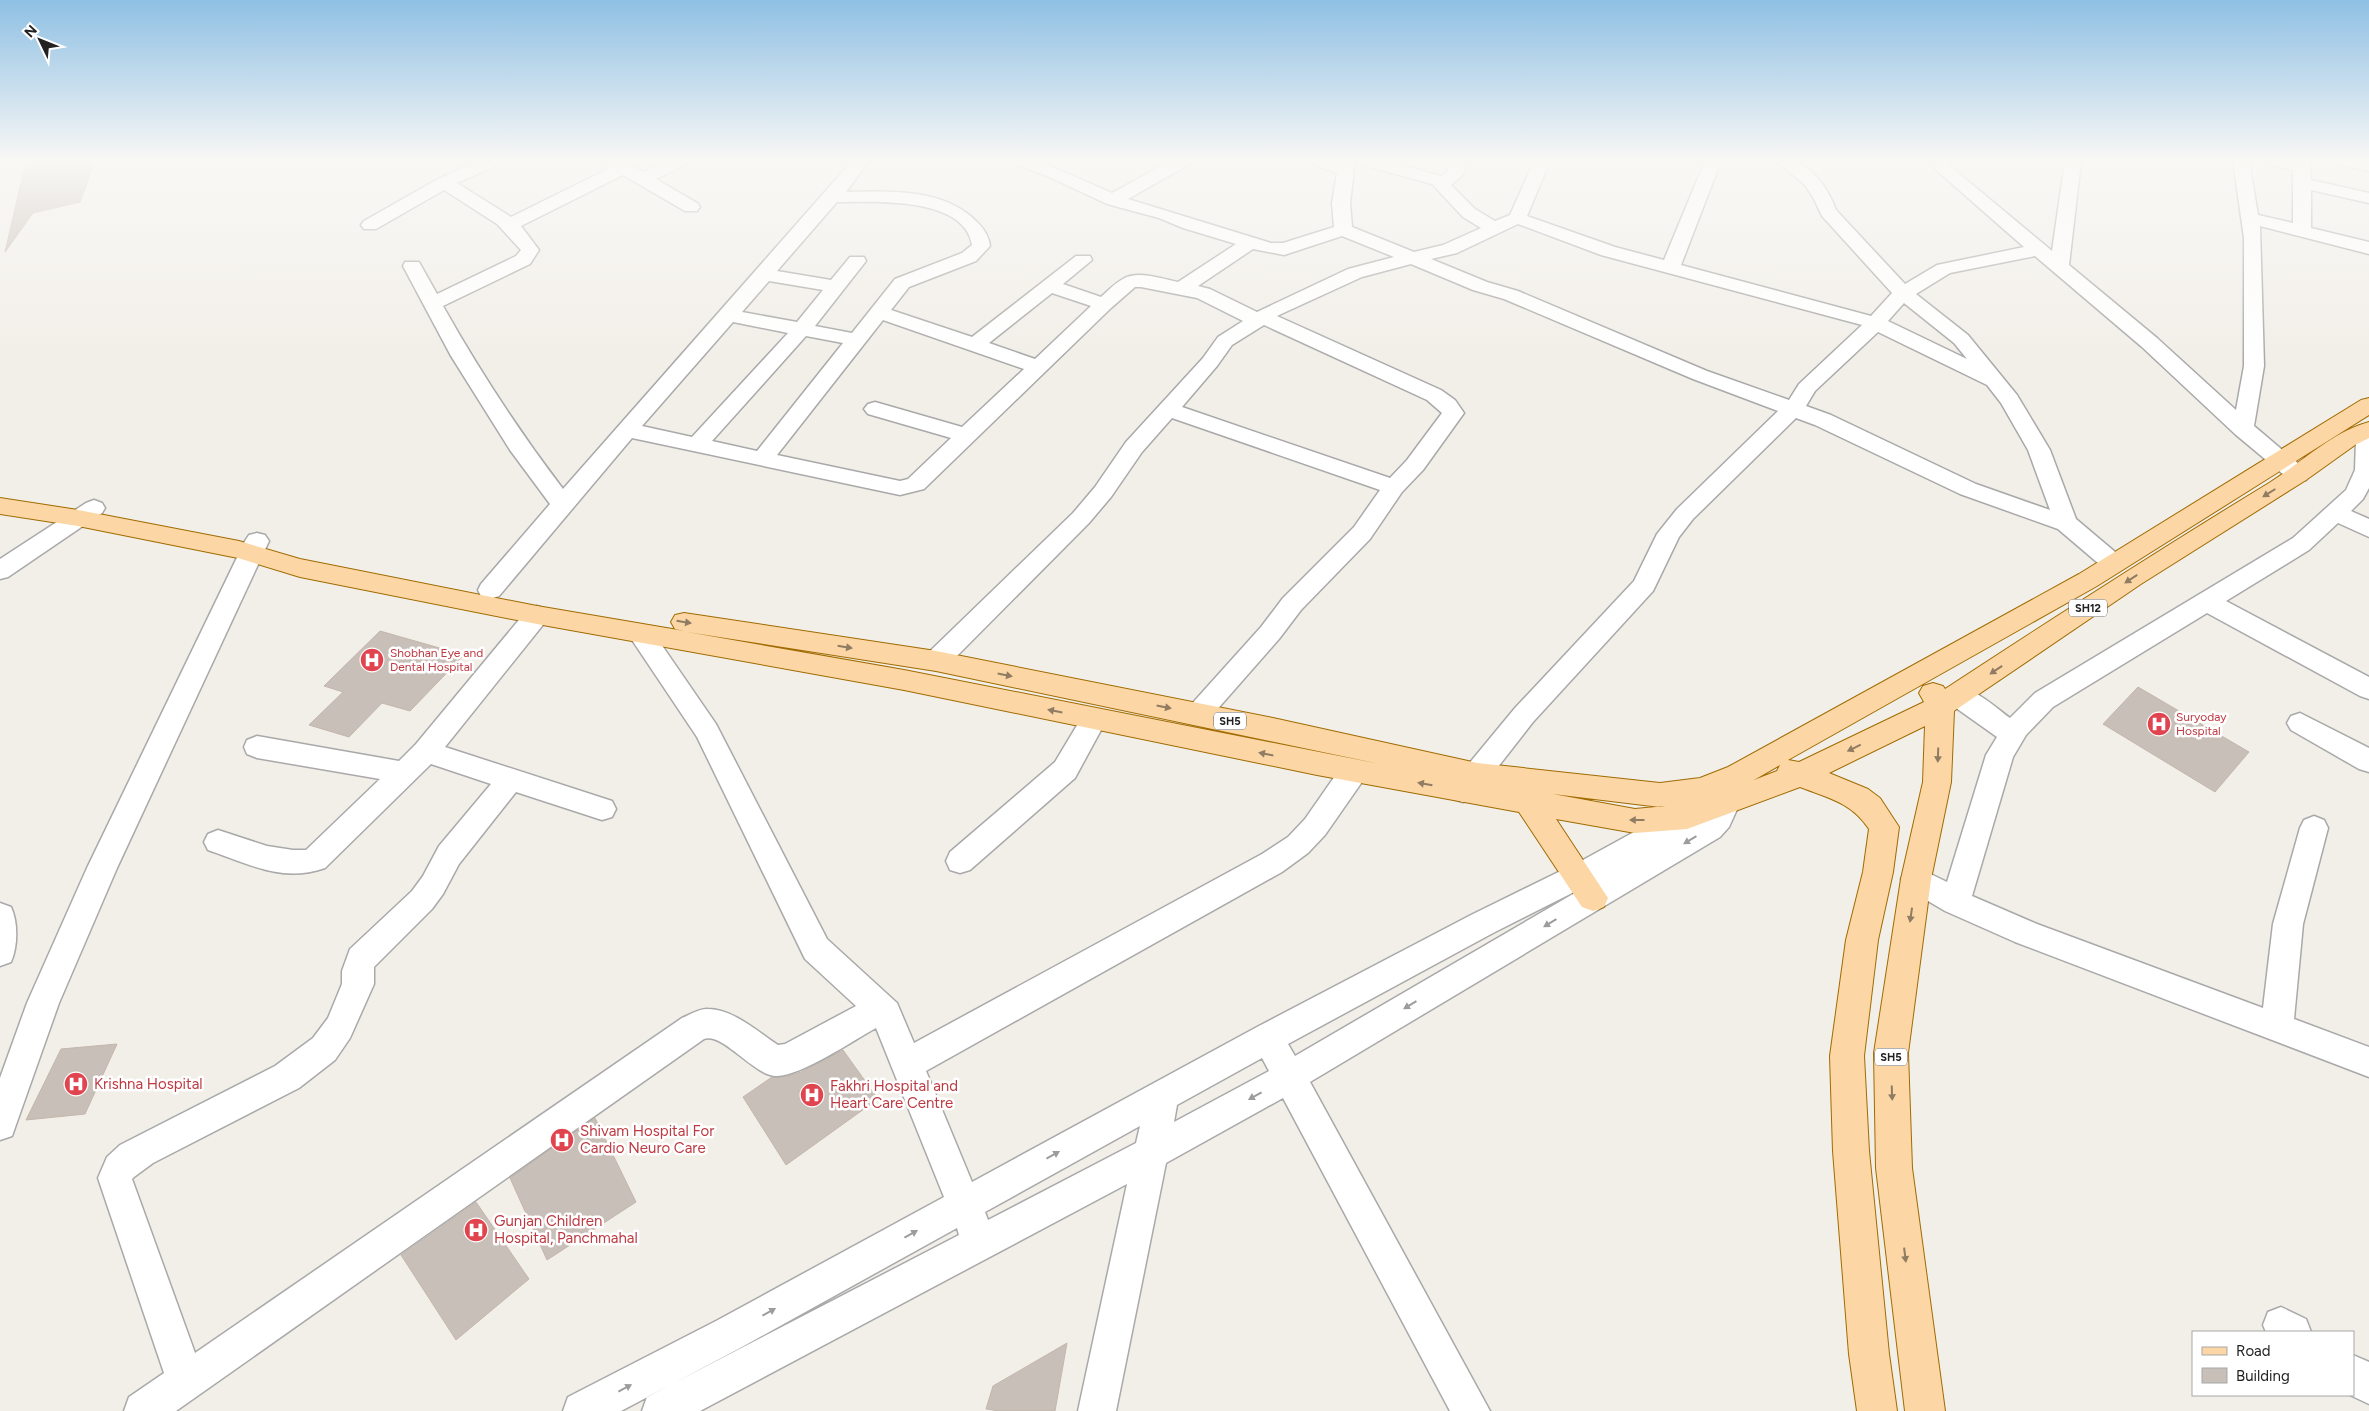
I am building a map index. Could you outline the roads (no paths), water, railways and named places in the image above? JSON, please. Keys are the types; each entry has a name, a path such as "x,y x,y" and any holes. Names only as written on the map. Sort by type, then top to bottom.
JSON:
{"main road":[{"name":"SH5","path":"0,493 255,548 490,590 936,661 1198,714 1470,782 1529,803 1635,821 1692,804 1744,780 1923,673 2088,580 2113,563 2289,467 2319,436 2363,428"},
{"name":"SH12","path":"1801,774 1949,701 2132,578 2289,467 2363,428"},
{"name":"SH5","path":"0,506 86,513"},
{"name":"SH5","path":"255,548 300,568 536,615 904,680 1354,771 1470,782 1660,795 1686,794 1692,804"},
{"name":"SH5","path":"1923,673 1949,701 1937,782 1916,879 1891,1053 1894,1168 1925,1411"},
{"name":"SH5","path":"1744,780 1801,774"},
{"path":"1744,780 1801,774 1858,797 1870,806 1884,827 1878,872 1862,940 1847,1056 1851,1150 1869,1354 1877,1411"},
{"path":"1529,803 1585,887"}],"street":[{"path":"434,303 523,260 530,250 523,238 512,227"},
{"path":"490,590 626,430 806,227"},
{"path":"762,459 902,283 969,257 981,246 981,240 972,227"},
{"path":"1200,227 1252,241 1270,248 1284,249 1343,230 1480,286 1511,295 1573,320 1700,375 1823,420 1968,488 2066,523 2113,563"},
{"path":"1541,227 1608,251 1876,323 1993,380"},
{"path":"1671,267 1687,227"},
{"path":"1842,227 1903,293 1961,338 2010,400 2039,450 2066,523"},
{"path":"2009,227 2128,324 2289,467"},
{"path":"2059,268 2064,227"},
{"path":"2243,428 2254,366 2251,227"},
{"path":"2285,227 2369,248"},
{"path":"2302,227 2302,231"},
{"path":"936,661 1081,518 1103,492 1134,447 1210,362 1225,340 1260,318 1302,296 1355,273 1450,249 1494,228"},
{"path":"1181,289 1252,241"},
{"path":"1470,782 1524,715 1625,608 1644,584 1669,534 1685,514 1792,409 1806,388 1876,323 1903,293 1944,269 2037,250"},
{"path":"974,344 1082,260"},
{"path":"697,445 802,330 857,261"},
{"path":"412,266 434,303 461,356 518,445 562,504"},
{"path":"764,274 836,287"},
{"path":"626,430 900,488 910,487 916,484 968,436 1104,304 1125,286 1135,281 1181,289 1217,299 1434,395 1448,405 1453,413 1415,465 1394,488 1362,533 1292,604 1270,633 1198,714"},
{"path":"1049,286 1104,304"},
{"path":"879,312 1039,367"},
{"path":"728,315 857,340"},
{"path":"875,409 968,436"},
{"path":"1168,409 1394,488"},
{"path":"1955,902 2000,755 2012,734 2044,700 2300,544 2336,513 2355,494 2366,470 2363,428"},
{"path":"0,570 86,513"},
{"path":"2336,513 2369,530"},
{"path":"0,1124 43,1003 102,868 255,548"},
{"path":"2206,601 2369,689"},
{"path":"218,842 293,864 308,863 328,849 426,752 536,615"},
{"path":"641,634 707,731 816,949 886,1013 980,1242"},
{"path":"1949,701 2012,734"},
{"path":"960,861 1066,770 1094,719"},
{"path":"2300,723 2369,761"},
{"path":"257,748 404,773"},
{"path":"426,752 602,809"},
{"path":"907,1064 1272,863 1298,845 1315,827 1354,771"},
{"path":"186,1381 115,1178 118,1169 126,1160 141,1151 288,1077 324,1049 339,1028 358,984 357,971 361,959 422,900 434,885 450,855 511,779"},
{"path":"582,1411 729,1334 1163,1095 1482,924 1585,887 1710,829 1719,819 1744,780"},
{"path":"661,1411 1151,1153 1289,1077 1585,887 1692,804"},
{"path":"2278,1027 2288,924 2314,828"},
{"path":"1916,879 1955,902 2026,934 2369,1062"},
{"path":"0,916 0,952"},
{"path":"143,1411 693,1028 707,1024 723,1027 776,1061 790,1058 881,1009"},
{"path":"1268,1038 1471,1411"},
{"path":"1097,1411 1163,1095"},
{"path":"2354,1375 2369,1385"}],"place":[{"name":"Shobhan Eye and Dental Hospital","path":"372,660"},
{"name":"Suryoday Hospital","path":"2159,724"},
{"name":"Krishna Hospital","path":"76,1084"},
{"name":"Fakhri Hospital and Heart Care Centre","path":"812,1095"},
{"name":"Shivam Hospital For Cardio Neuro Care","path":"562,1140"},
{"name":"Gunjan Children Hospital, Panchmahal","path":"476,1230"}]}
